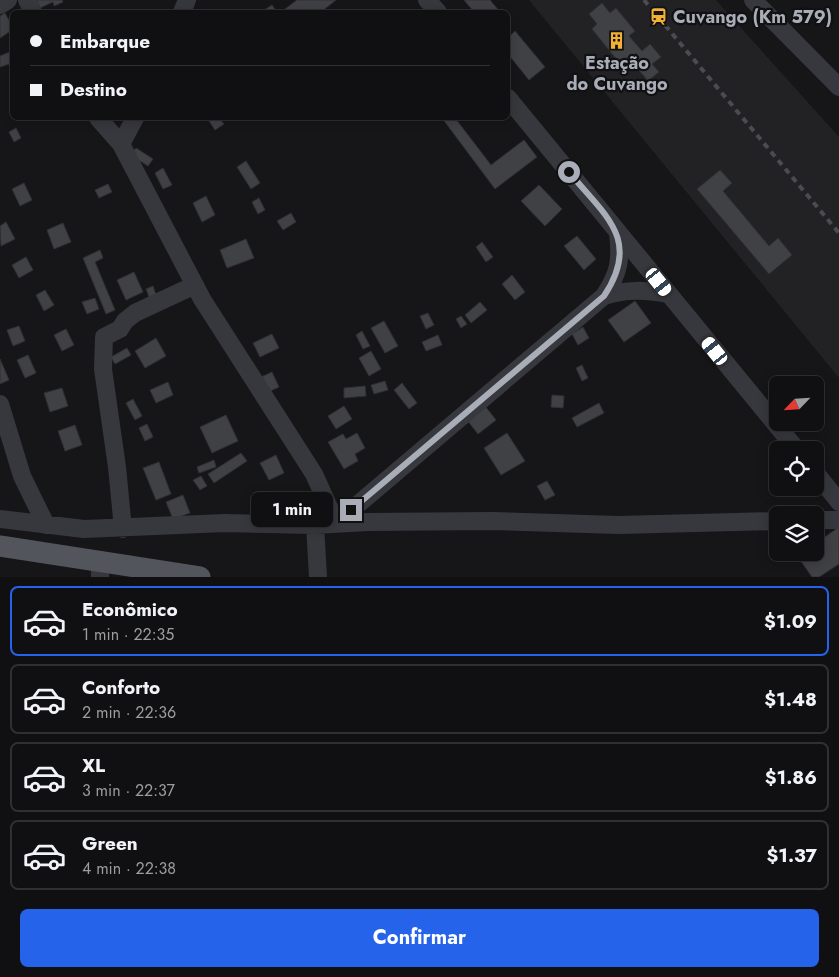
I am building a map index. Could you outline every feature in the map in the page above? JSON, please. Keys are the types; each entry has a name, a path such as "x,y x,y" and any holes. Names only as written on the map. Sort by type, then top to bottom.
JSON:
{"main road":[{"path":"0,546 100,569 200,577"}],"street":[{"path":"0,5 8,0"},
{"path":"428,0 436,10"},
{"path":"753,0 839,87"},
{"path":"510,100 790,441"},
{"path":"100,120 121,144 195,285 314,474 336,523"},
{"path":"121,144 134,120"},
{"path":"336,523 604,296 614,280 621,257 618,232"},
{"path":"123,529 117,467 103,369 104,337 120,329 125,321 135,313 195,285"},
{"path":"604,296 624,290 647,290 669,294"},
{"path":"0,404 22,476 46,525"},
{"path":"824,483 839,502"},
{"path":"0,519 84,529 123,529 225,523 315,525 336,523 491,521 618,525 769,521"},
{"path":"824,520 839,520"},
{"path":"315,525 318,577"}],"shaded area":[{"path":"529,0 716,0 839,137 839,378"}],"building":[{"path":"37,0 62,0 63,2 54,6 53,2 40,8"},
{"path":"297,0 336,0 324,10 284,10"},
{"path":"464,0 490,0 498,10 472,10"},
{"name":"Estação do Cuvango","path":"602,3 610,13 616,8 635,31 629,36 642,51 650,44 661,57 652,64 659,72 648,81 633,63 625,70 592,29 597,24 589,14"},
{"path":"272,5 276,10 264,10"},
{"path":"5,13 10,22 10,31 0,38 0,16"},
{"path":"515,31 545,67 529,80 510,56 510,36"},
{"path":"10,52 10,64 0,67 0,56"},
{"path":"208,120 221,120 224,124 215,130"},
{"path":"443,120 457,120 491,165 524,140 537,157 495,189"},
{"path":"16,128 21,138 14,142 9,132"},
{"path":"136,148 153,159 148,166 131,155"},
{"path":"246,161 260,183 251,189 237,167"},
{"path":"163,168 172,185 163,189 155,173"},
{"path":"720,170 732,183 723,191 769,246 778,238 792,255 769,274 697,189"},
{"path":"24,183 32,200 20,206 12,189"},
{"path":"108,184 112,192 99,198 95,190"},
{"path":"539,185 562,209 545,226 521,201"},
{"path":"206,196 215,215 202,222 193,203"},
{"path":"259,198 265,210 258,214 252,202"},
{"path":"291,213 296,222 283,230 277,221"},
{"path":"6,222 15,239 1,246 0,226"},
{"path":"63,223 71,242 54,249 47,230"},
{"path":"577,236 596,259 584,270 564,246"},
{"path":"246,239 254,258 227,268 220,250"},
{"path":"482,242 493,257 486,262 476,247"},
{"path":"100,250 103,258 95,262 115,310 106,314 83,258"},
{"path":"26,257 33,270 19,278 12,265"},
{"path":"134,272 143,292 126,300 117,280"},
{"path":"512,275 525,292 515,300 502,284"},
{"path":"153,286 156,295 149,297 146,289"},
{"path":"45,290 54,305 44,311 36,295"},
{"path":"95,298 99,309 87,314 82,302"},
{"path":"635,301 651,323 624,342 608,320"},
{"path":"480,302 487,310 471,323 465,315"},
{"path":"428,313 434,325 426,329 420,316"},
{"path":"461,316 467,324 461,328 456,319"},
{"path":"384,321 398,346 385,353 371,328"},
{"path":"19,326 25,341 13,346 7,330"},
{"path":"583,327 589,338 578,345 572,334"},
{"path":"66,329 74,345 62,351 54,335"},
{"path":"362,331 370,346 363,349 356,335"},
{"path":"272,334 279,348 260,357 253,343"},
{"path":"438,335 442,345 426,351 422,342"},
{"path":"156,338 166,356 145,368 135,351"},
{"path":"127,348 131,355 115,364 111,357"},
{"path":"371,351 381,369 369,376 359,358"},
{"path":"28,355 36,373 25,378 17,360"},
{"path":"0,359 9,380 0,384"},
{"path":"582,365 588,378 582,381 576,368"},
{"path":"272,372 279,387 266,393 259,378"},
{"path":"385,381 388,390 374,394 371,385"},
{"path":"168,382 173,395 156,403 150,390"},
{"path":"402,383 417,403 409,409 394,390"},
{"path":"365,386 366,396 344,398 344,388"},
{"path":"62,388 68,406 50,412 44,393"},
{"path":"552,395 564,396 563,408 551,407"},
{"path":"133,399 142,416 135,420 126,403"},
{"path":"599,403 604,413 577,427 572,418"},
{"path":"344,406 352,419 336,429 328,416"},
{"path":"485,406 496,420 478,434 467,420"},
{"path":"226,415 238,441 212,453 200,427"},
{"path":"147,424 153,437 145,441 139,428"},
{"path":"75,425 82,445 65,451 58,431"},
{"path":"357,433 365,448 355,454 358,461 344,469 328,442 343,434 346,439"},
{"path":"507,433 525,461 501,475 484,448"},
{"path":"241,453 247,461 214,483 208,474"},
{"path":"276,455 284,473 269,480 260,463"},
{"path":"214,460 216,467 199,473 197,467"},
{"path":"159,462 171,494 156,500 143,468"},
{"path":"201,476 207,486 200,490 193,480"},
{"path":"547,481 555,495 545,500 537,486"},
{"path":"183,495 190,513 173,519 166,502"},
{"path":"269,499 274,509 262,514 258,504"},
{"path":"839,527 839,564 819,577 812,577 801,561 824,561 824,538"}],"railway":[{"path":"644,0 839,233"}],"place":[{"name":"Cuvango (Km 579)","path":"659,17"},
{"name":"Estação do Cuvango","path":"617,40"}],"route":[{"path":"351,510 604,296 614,280 621,257 618,232 569,172"}]}
